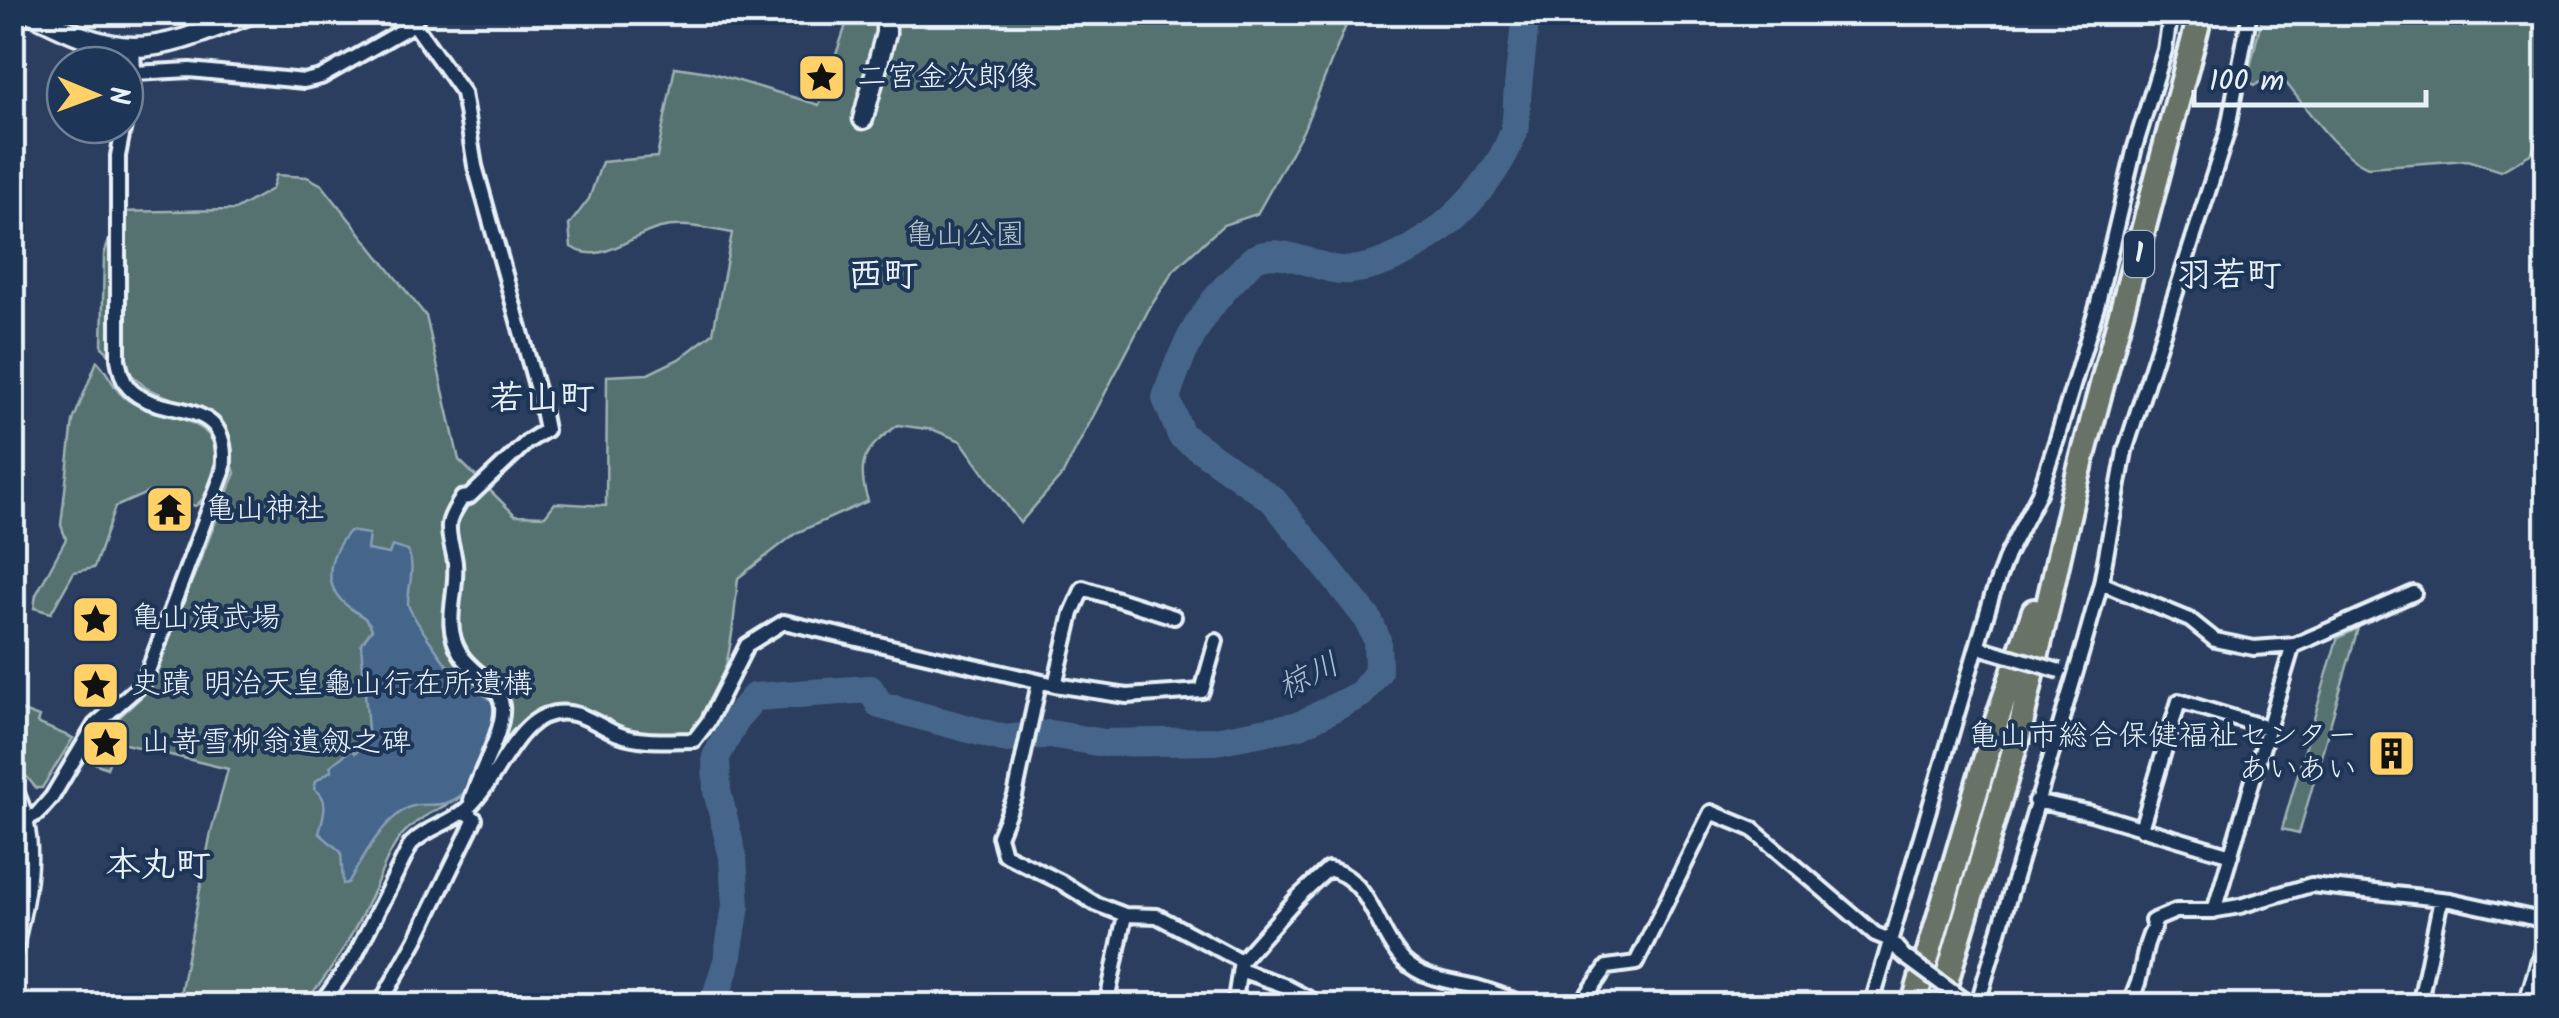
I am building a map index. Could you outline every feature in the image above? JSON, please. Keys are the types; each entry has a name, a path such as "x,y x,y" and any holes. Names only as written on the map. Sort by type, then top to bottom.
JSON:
{"highway":[{"name":"1","path":"1939,1006 2020,734 2073,494 2202,12"},
{"name":"1","path":"1912,1006 1995,726 2073,494"}],"main road":[{"path":"29,12 66,21 90,38 123,45"},
{"path":"145,45 175,41 255,12"},
{"path":"862,119 886,33 886,12"},
{"path":"12,789 24,820 27,876 12,951"},
{"path":"2528,1006 2546,944"}],"street":[{"path":"1871,1006 2007,556 2039,492 2062,424 2098,303 2135,147 2166,50 2171,12"},
{"path":"1579,1006 1607,967 1636,963 1711,812 1752,830 1876,934 1890,940 1904,956 1970,1004 2075,677 2101,582 2125,451 2227,132 2250,12"},
{"path":"145,72 190,70 304,81 336,71 417,18 463,93 476,166 546,430 462,498 450,520 455,567 452,633 460,653 497,690 502,706 499,726 468,807"},
{"path":"24,820 37,814 52,797 95,725 144,682 222,472 222,444 212,426 194,412 137,396 121,374 118,172 122,145"},
{"path":"2101,582 2190,620 2215,640 2254,648 2293,645 2331,632 2414,593"},
{"path":"1055,686 1072,613 1082,588 1174,617"},
{"path":"320,1006 354,956 411,844 423,832 468,807 536,718 547,714 580,716 622,736 694,740 708,722 747,645 784,622 1039,683 1127,696 1196,694 1206,686 1216,642"},
{"path":"2214,910 2293,645"},
{"path":"1981,648 2075,677"},
{"path":"1039,683 1015,796 999,836 1004,854 1096,904 1125,915 1158,916 1241,965 1323,1006"},
{"path":"2141,828 2179,701 2268,728"},
{"path":"2035,802 2091,813 2231,855"},
{"path":"379,1006 475,819 468,807"},
{"path":"1234,1006 1241,965 1298,896 1328,869 1345,873 1356,883 1400,958 1414,969 1430,978 1498,993 1528,1006"},
{"path":"2127,1006 2142,978 2152,921 2176,911 2214,910 2310,885 2441,899 2546,921"},
{"path":"2419,1006 2441,899"},
{"path":"1106,1006 1125,915"}],"green space":[{"name":"亀山公園","path":"850,13 1351,13 1303,131 1257,214 1223,225 1174,270 1149,309 1063,474 1020,523 961,441 934,430 898,425 866,457 863,476 868,501 796,533 738,578 731,641 721,681 702,718 688,734 629,730 568,708 537,712 522,725 485,781 424,817 402,835 341,954 301,1005 178,1005 211,832 228,769 117,742 107,768 87,760 113,723 149,690 235,473 218,418 146,388 102,347 104,255 111,234 110,212 235,210 272,189 276,175 307,177 322,185 426,316 459,460 515,515 545,516 555,503 606,506 607,376 648,374 679,359 713,333 732,233 669,226 593,253 571,247 569,225 589,199 602,162 657,157 675,67 709,72 819,105"},
{"path":"2263,13 2546,13 2546,129 2530,154 2501,171 2467,160 2368,167 2331,138 2278,73 2255,85 2247,80"},
{"path":"97,361 131,402 203,429 216,454 213,473 204,496 195,506 149,492 115,507 94,568 74,572 51,613 34,608 36,595 66,539 61,525 73,421"},
{"path":"2358,628 2299,833 2282,829 2337,639"},
{"path":"12,707 39,717 37,723 73,738 42,788 36,788 13,760"}],"water":[{"path":"349,531 369,534 367,550 389,554 392,546 408,551 410,609 452,671 494,702 494,715 485,759 471,785 449,802 404,810 372,843 348,883 343,884 341,852 319,833 324,803 314,789 316,781 332,770 330,766 369,742 361,644 372,629 340,599 330,571 336,550"}],"waterway":[{"name":"椋川","path":"713,1006 727,961 736,906 733,857 717,791 716,757 738,716 754,697 870,689 880,705 1006,739 1050,734 1104,743 1215,741 1300,725 1361,694 1378,672 1377,640 1368,619 1273,500 1181,435 1166,398 1178,364 1203,317 1254,259 1277,254 1338,270 1375,265 1424,241 1469,202 1502,157 1513,134 1526,12"}],"place":[{"name":"二宮金次郎像","path":"822,78"},
{"name":"亀山神社","path":"170,510"},
{"name":"亀山演武場","path":"96,619"},
{"name":"史蹟 明治天皇龜山行在所遺構","path":"96,685"},
{"name":"山嵜雪柳翁遺劔之碑","path":"106,743"},
{"name":"亀山市総合保健福祉センター あいあい","path":"2392,754"}],"district":[{"name":"西町","path":"883,277"},
{"name":"羽若町","path":"2229,277"},
{"name":"若山町","path":"542,400"},
{"name":"本丸町","path":"158,867"}]}
